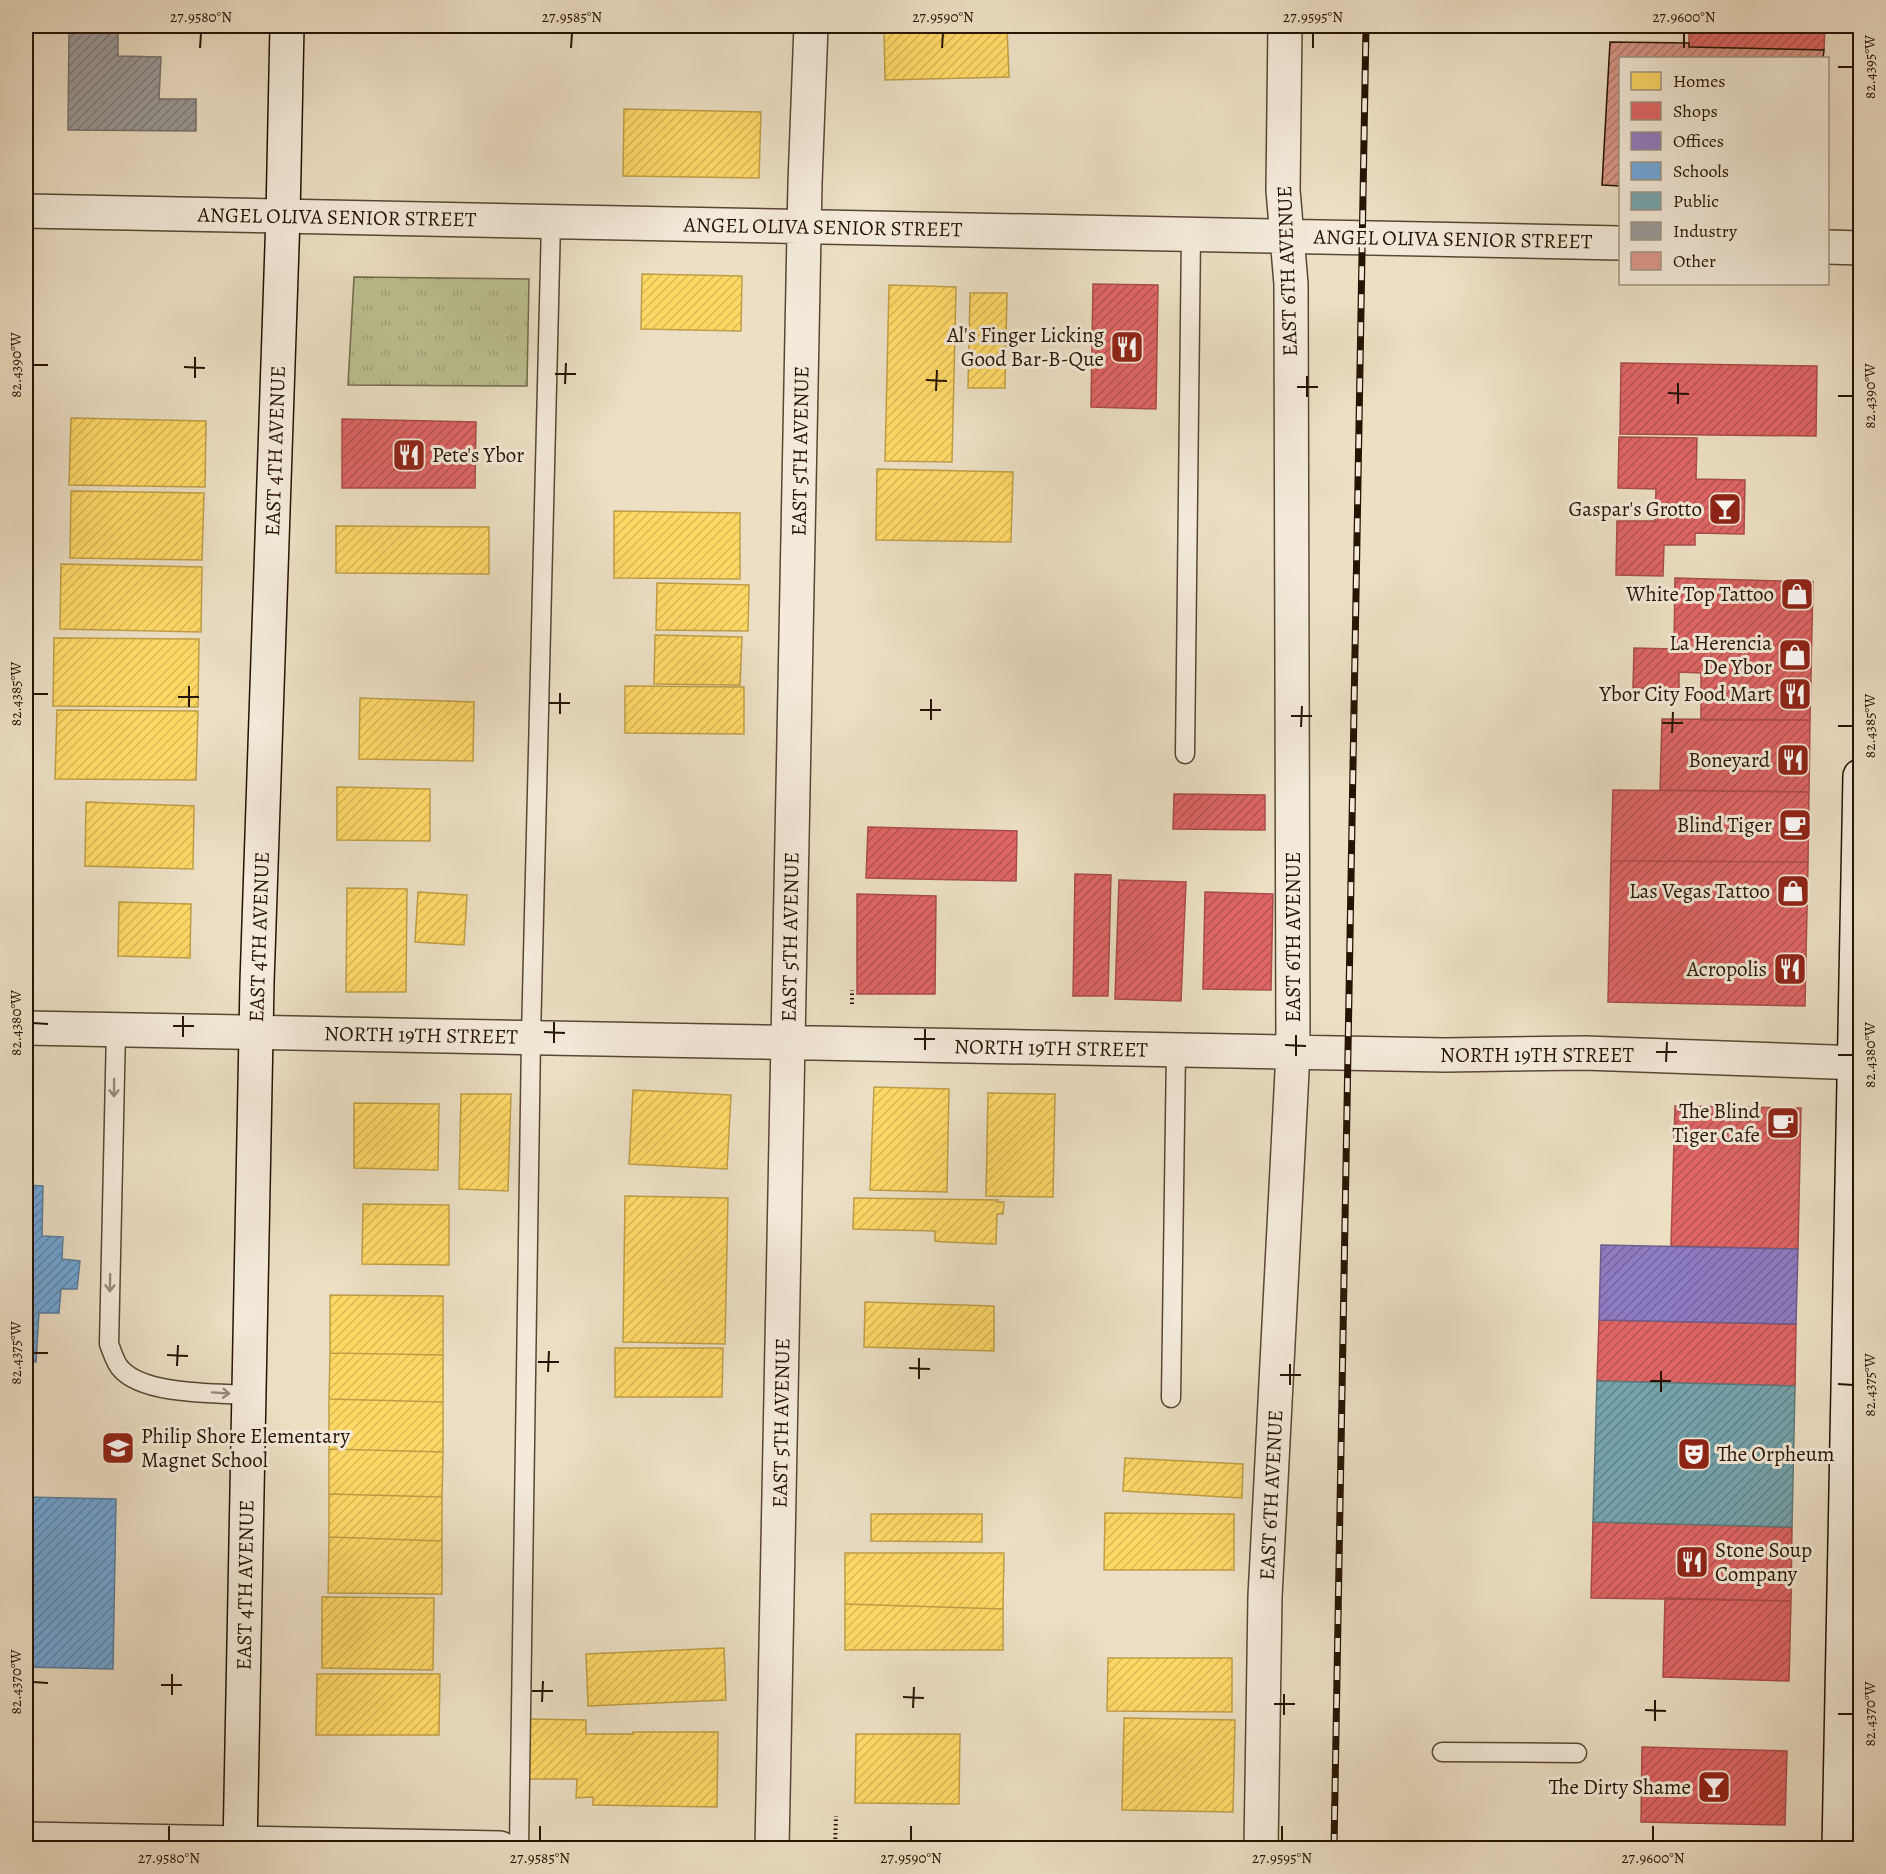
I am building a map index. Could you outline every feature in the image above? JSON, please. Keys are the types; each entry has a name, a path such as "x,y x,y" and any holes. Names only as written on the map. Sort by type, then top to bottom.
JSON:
{"street":[{"name":"EAST 4TH AVENUE","path":"240,1846 256,1032 283,216 287,26"},
{"name":"EAST 5TH AVENUE","path":"772,1848 804,227 811,26"},
{"name":"EAST 6TH AVENUE","path":"1261,1848 1265,1597 1293,1052 1291,284 1283,190 1286,26"},
{"name":"ANGEL OLIVA SENIOR STREET","path":"26,211 1619,243"},
{"path":"1829,247 1860,248"},
{"path":"1839,1848 1858,1063 1860,776"},
{"name":"NORTH 19TH STREET","path":"26,1028 1445,1055 1585,1053 1858,1063"},
{"path":"26,1839 240,1846 500,1848"}],"lane":[{"path":"519,1848 531,1037 551,222"},
{"path":"1185,754 1191,234"},
{"path":"116,1030 109,1344 120,1369 138,1382 171,1390 249,1395"},
{"path":"1171,1398 1176,1050"},
{"path":"1442,1752 1576,1753"}],"path":[{"path":"835,1848 836,1816"}],"green space":[{"path":"354,277 529,279 527,386 348,385"}],"building: Homes":[{"path":"884,26 1007,26 1009,77 885,80"},
{"path":"624,109 761,112 759,178 623,176"},
{"path":"642,274 742,276 741,331 641,329"},
{"path":"889,285 956,287 952,462 885,461"},
{"path":"970,293 1007,293 1005,388 968,388"},
{"path":"71,418 206,421 205,487 69,485"},
{"path":"877,469 1013,472 1011,542 876,540"},
{"path":"71,491 204,493 202,560 70,558"},
{"path":"614,511 740,513 740,579 614,578"},
{"path":"336,526 489,527 489,574 336,573"},
{"path":"61,564 202,567 201,632 60,629"},
{"path":"657,583 749,585 748,631 656,630"},
{"path":"655,635 742,637 740,685 654,684"},
{"path":"54,638 199,639 198,707 53,706"},
{"path":"625,686 744,687 744,734 625,733"},
{"path":"360,698 474,702 473,761 359,759"},
{"path":"57,710 198,711 196,780 55,779"},
{"path":"337,787 430,789 430,841 337,840"},
{"path":"86,802 194,806 193,869 85,866"},
{"path":"347,888 407,889 406,992 346,992"},
{"path":"418,892 467,895 464,945 415,942"},
{"path":"119,902 191,904 190,958 118,956"},
{"path":"874,1087 949,1089 947,1192 870,1190"},
{"path":"633,1090 731,1095 727,1169 629,1164"},
{"path":"988,1093 1055,1094 1053,1197 986,1196"},
{"path":"461,1094 511,1094 508,1191 459,1189"},
{"path":"354,1103 439,1104 438,1170 354,1168"},
{"path":"625,1196 728,1198 725,1344 623,1342"},
{"path":"854,1198 998,1200 997,1202 1004,1202 1003,1214 997,1214 996,1244 935,1241 935,1231 853,1229"},
{"path":"363,1204 449,1205 449,1265 362,1264"},
{"path":"330,1295 443,1296 443,1355 330,1353"},
{"path":"865,1302 994,1306 994,1351 864,1347"},
{"path":"615,1348 723,1348 722,1397 615,1397"},
{"path":"330,1353 443,1355 443,1402 329,1399"},
{"path":"329,1399 443,1402 443,1452 329,1449"},
{"path":"329,1449 443,1452 442,1497 329,1494"},
{"path":"1125,1458 1243,1464 1242,1498 1123,1491"},
{"path":"329,1494 442,1497 442,1541 329,1537"},
{"path":"1105,1513 1234,1514 1234,1570 1104,1570"},
{"path":"871,1514 982,1514 982,1542 871,1541"},
{"path":"329,1537 442,1541 442,1594 328,1593"},
{"path":"845,1553 1004,1553 1003,1609 845,1604"},
{"path":"322,1597 434,1598 433,1670 322,1668"},
{"path":"845,1604 1003,1609 1003,1650 845,1650"},
{"path":"724,1648 726,1700 588,1706 586,1654"},
{"path":"1108,1658 1232,1658 1232,1712 1107,1711"},
{"path":"317,1674 440,1674 439,1735 316,1735"},
{"path":"1124,1718 1235,1720 1233,1812 1122,1810"},
{"path":"527,1719 586,1720 586,1734 718,1732 717,1807 593,1805 593,1797 576,1798 577,1779 525,1779"},
{"path":"856,1734 960,1734 959,1804 855,1803"}],"building: Shops":[{"path":"1689,26 1825,26 1824,50 1689,47"},
{"path":"1093,284 1158,285 1156,409 1091,407"},
{"path":"1621,363 1817,366 1816,436 1620,434"},
{"name":"Pete's Ybor","path":"342,419 476,422 475,488 342,488"},
{"path":"1619,437 1697,438 1696,479 1745,480 1744,534 1695,533 1695,545 1664,545 1663,576 1616,575 1617,521 1655,521 1656,489 1618,488"},
{"path":"1675,578 1813,582 1810,720 1701,720 1701,673 1679,672 1679,689 1633,688 1634,648 1674,649"},
{"path":"1662,719 1810,720 1809,792 1660,790"},
{"path":"1613,790 1809,792 1808,862 1611,861"},
{"path":"1174,794 1265,795 1265,830 1173,829"},
{"path":"868,827 1017,831 1016,881 866,878"},
{"path":"1611,861 1808,862 1805,1006 1608,1002"},
{"path":"1075,874 1111,875 1108,996 1073,996"},
{"path":"1119,880 1186,882 1181,1001 1115,999"},
{"path":"1205,892 1273,894 1271,990 1203,989"},
{"path":"857,894 936,896 935,994 857,994"},
{"path":"1675,1106 1801,1108 1798,1249 1671,1246"},
{"path":"1599,1320 1796,1324 1795,1386 1597,1381"},
{"name":"Stone Soup Company","path":"1593,1522 1792,1527 1791,1601 1591,1598"},
{"path":"1665,1598 1791,1601 1789,1681 1663,1677"},
{"name":"The Dirty Shame","path":"1642,1747 1787,1751 1785,1825 1641,1822"}],"building: Offices":[{"path":"1601,1245 1798,1249 1796,1324 1599,1320"}],"building: Schools":[{"path":"26,1185 43,1186 42,1236 63,1237 62,1259 80,1261 77,1289 61,1289 59,1313 39,1313 36,1362 26,1362"},
{"path":"26,1497 116,1499 113,1669 26,1667"}],"building: Public":[{"name":"The Orpheum","path":"1597,1381 1795,1386 1792,1527 1593,1522"}],"building: Industry":[{"path":"34,26 118,26 118,56 161,57 159,99 196,99 196,131 68,130 69,30 34,29"}],"building: Other":[{"path":"1610,42 1689,43 1689,47 1824,50 1823,57 1619,57 1619,186 1602,185"}],"railway":[{"path":"1334,1848 1366,26"}],"place":[{"name":"Al's Finger Licking Good Bar-B-Que","path":"1127,347"},
{"name":"Pete's Ybor","path":"409,455"},
{"name":"Gaspar's Grotto","path":"1725,509"},
{"name":"White Top Tattoo","path":"1797,594"},
{"name":"La Herencia De Ybor","path":"1795,655"},
{"name":"Ybor City Food Mart","path":"1795,694"},
{"name":"Boneyard","path":"1793,760"},
{"name":"Blind Tiger","path":"1795,825"},
{"name":"Las Vegas Tattoo","path":"1793,891"},
{"name":"Acropolis","path":"1790,969"},
{"name":"The Blind Tiger Cafe","path":"1783,1123"},
{"name":"Philip Shore Elementary Magnet School","path":"118,1448"},
{"name":"The Orpheum","path":"1694,1454"},
{"name":"Stone Soup Company","path":"1692,1562"},
{"name":"The Dirty Shame","path":"1714,1787"}]}
